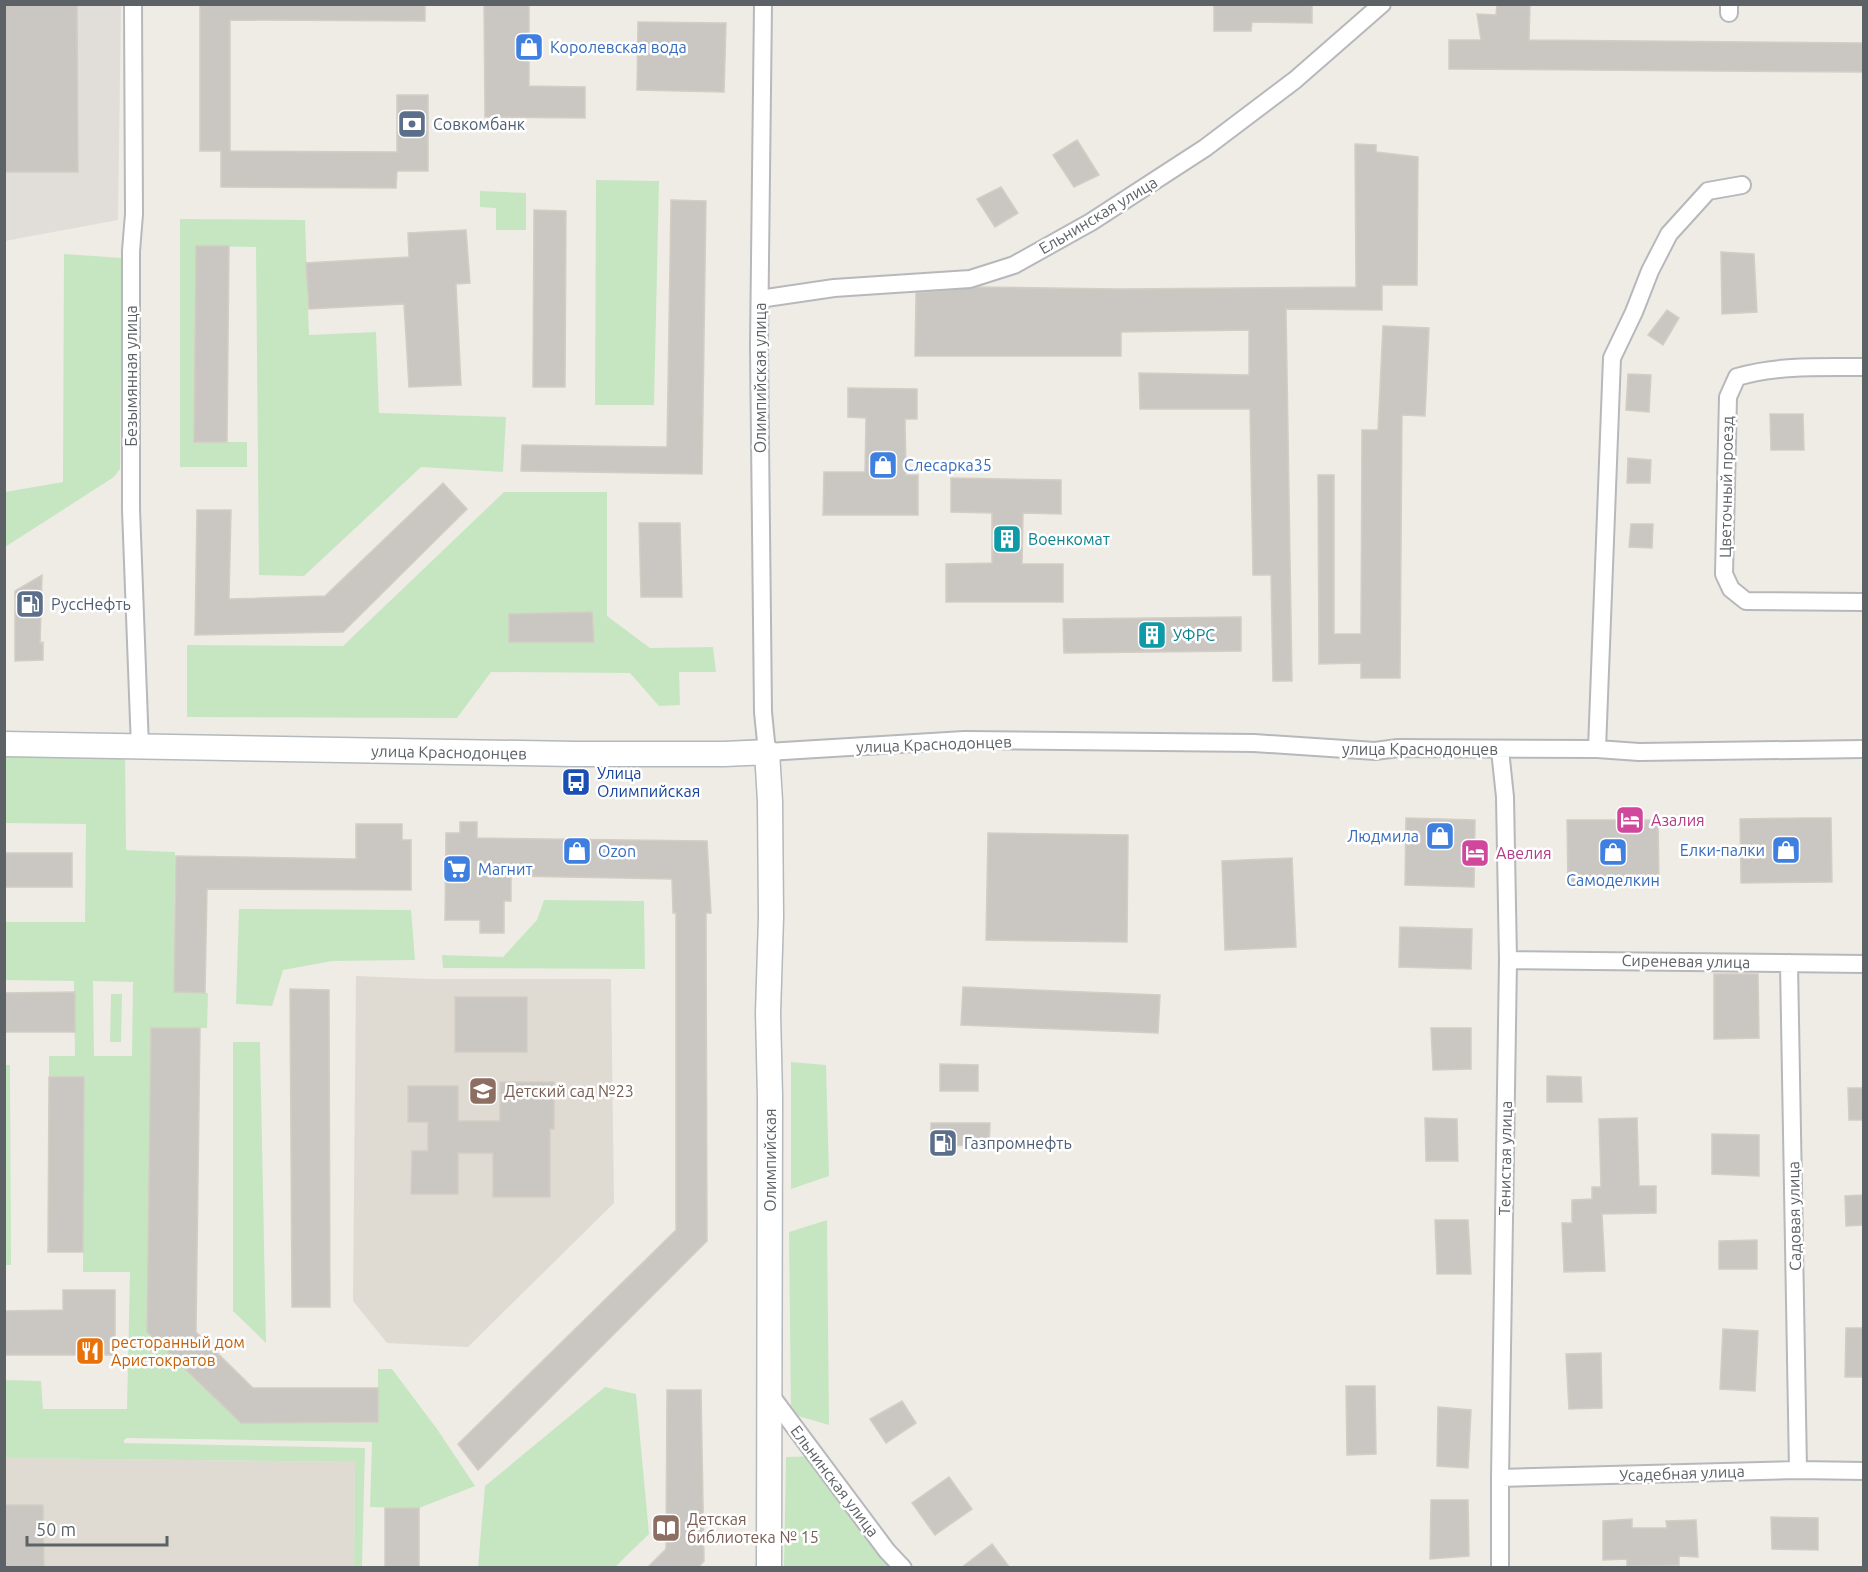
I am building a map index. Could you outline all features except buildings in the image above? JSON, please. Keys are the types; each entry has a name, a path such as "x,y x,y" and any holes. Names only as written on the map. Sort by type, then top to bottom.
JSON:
{"main road":[{"name":"улица Краснодонцев","path":"4,744 574,754 766,752"},
{"name":"Олимпийская","path":"766,752 770,801 771,917 768,1013 770,1097 769,1568"}],"street":[{"name":"Безымянная улица","path":"133,4 134,214 130,251 131,509 140,748"},
{"name":"Олимпийская улица","path":"764,4 760,299 763,712 766,752"},
{"name":"Ельнинская улица","path":"760,299 834,288 970,279 1014,265 1091,222 1206,148 1294,80 1382,4"},
{"path":"1597,750 1612,358 1650,271 1669,234 1708,191 1742,185"},
{"name":"Цветочный проезд","path":"1863,367 1760,370 1737,377 1728,397 1724,574 1731,589 1746,601 1863,602"},
{"name":"улица Краснодонцев","path":"766,752 964,740 1254,743 1376,751 1398,748 1639,752 1863,748"},
{"name":"Тенистая улица","path":"1500,750 1505,797 1508,960 1500,1568"},
{"name":"Сиреневая улица","path":"1508,960 1863,964"},
{"name":"Садовая улица","path":"1789,963 1798,1470"},
{"name":"Ельнинская улица","path":"769,1393 887,1551 903,1568"},
{"name":"Усадебная улица","path":"1500,1478 1798,1470 1863,1471"}],"shaded area":[{"path":"5,5 121,5 118,220 5,241"},
{"name":"Детский сад №23","path":"356,976 428,979 611,979 614,1203 468,1347 387,1343 353,1301"},
{"path":"5,1458 355,1462 354,1567 5,1568"}],"green space":[{"path":"596,180 659,181 654,405 595,405"},
{"path":"480,191 526,193 526,230 496,230 496,208 480,207"},
{"path":"180,219 305,220 309,335 376,332 379,413 506,417 503,472 421,467 304,576 259,575 256,247 196,246 227,442 247,442 247,467 180,467"},
{"path":"64,254 122,258 120,469 114,477 5,547 5,492 63,482"},
{"path":"504,492 607,492 607,616 650,648 713,647 716,672 679,672 680,705 659,706 630,673 491,672 457,718 187,717 187,645 343,646"},
{"path":"5,752 125,753 126,850 175,852 174,992 208,993 207,1028 151,1028 147,1332 241,1423 378,1422 378,1369 392,1369 437,1429 475,1486 419,1508 370,1507 372,1442 127,1438 124,1443 365,1448 362,1567 354,1567 355,1462 5,1458 5,1380 41,1381 43,1409 127,1409 130,1272 83,1272 84,1077 49,1077 49,1056 75,1056 74,981 5,980 5,922 85,922 86,824 5,823","holes":["93,981 133,982 132,1056 94,1056"]},
{"path":"544,900 644,901 645,969 443,968 442,955 503,957 537,920"},
{"path":"239,909 411,910 415,960 332,961 283,970 272,1006 236,1004"},
{"path":"111,994 122,994 121,1042 110,1042"},
{"path":"233,1042 260,1042 266,1343 233,1311"},
{"path":"791,1062 826,1065 829,1176 791,1189"},
{"path":"5,1065 10,1065 11,1265 4,1265"},
{"path":"827,1220 829,1425 791,1414 789,1232"},
{"path":"605,1387 636,1394 649,1534 615,1567 478,1567 485,1486"},
{"path":"819,1456 902,1568 784,1568 786,1457"}],"place":[{"name":"Королевская вода","path":"529,47"},
{"name":"Совкомбанк","path":"412,124"},
{"name":"Слесарка35","path":"883,465"},
{"name":"Военкомат","path":"1007,539"},
{"name":"РуссНефть","path":"30,604"},
{"name":"УФРС","path":"1152,635"},
{"name":"Улица Олимпийская","path":"576,782"},
{"name":"Азалия","path":"1630,820"},
{"name":"Людмила","path":"1440,836"},
{"name":"Елки-палки","path":"1786,850"},
{"name":"Ozon","path":"577,851"},
{"name":"Самоделкин","path":"1613,852"},
{"name":"Авелия","path":"1475,853"},
{"name":"Магнит","path":"457,869"},
{"name":"Детский сад №23","path":"483,1091"},
{"name":"Газпромнефть","path":"943,1143"},
{"name":"ресторанный дом Аристократов","path":"90,1351"},
{"name":"Детская библиотека № 15","path":"666,1528"}]}
